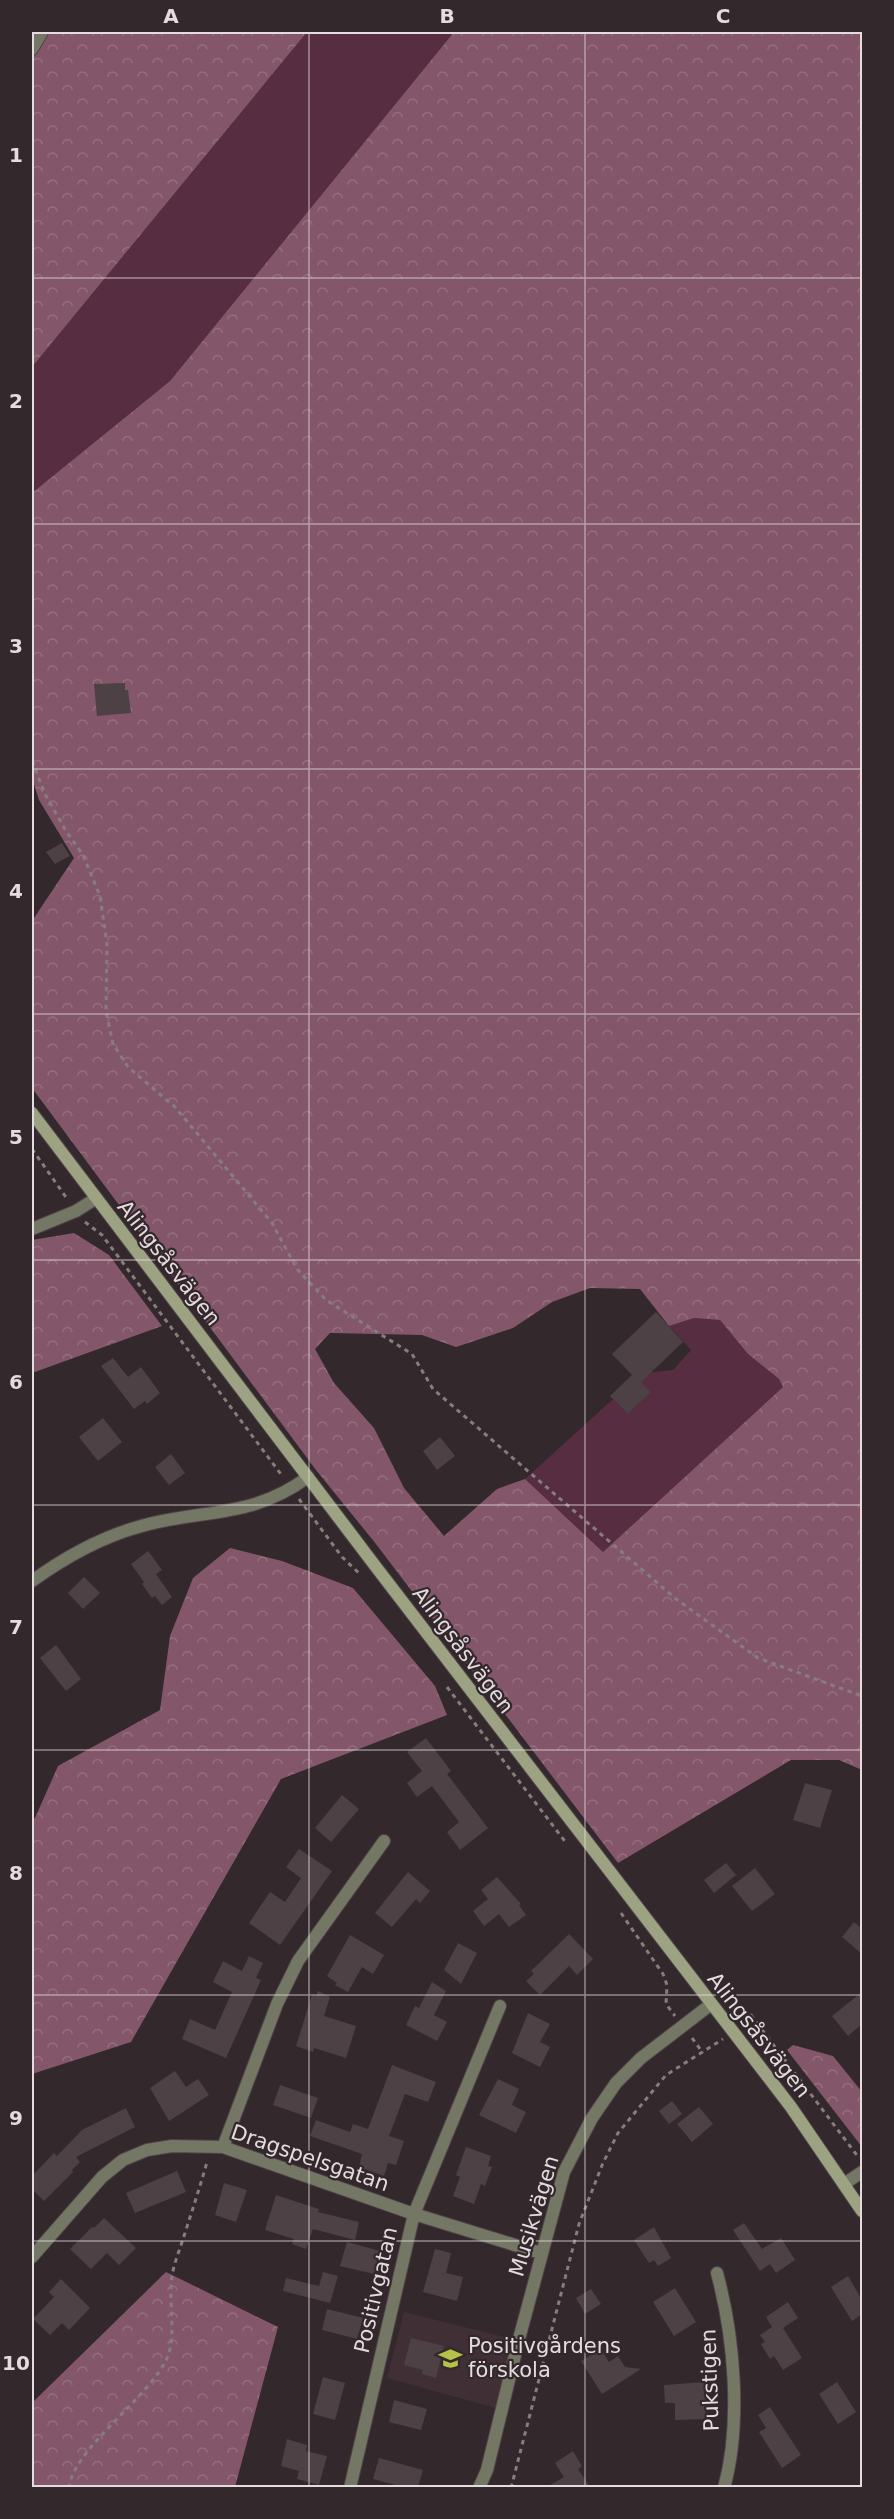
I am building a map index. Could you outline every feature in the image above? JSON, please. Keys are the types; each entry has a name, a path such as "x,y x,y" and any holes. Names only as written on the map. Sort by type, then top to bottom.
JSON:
{"main road":[{"name":"Alingsåsvägen","path":"32,1113 95,1199 710,2005 791,2107 862,2211"}],"street":[{"path":"32,49 42,32"},
{"path":"32,1229 76,1211 95,1199"},
{"path":"32,1581 78,1551 112,1536 139,1526 258,1504 291,1489 308,1477"},
{"path":"218,2146 277,2004 298,1961 384,1841"},
{"name":"Musikvägen","path":"479,2487 486,2470 564,2172 592,2118 616,2083 640,2058 710,2005"},
{"name":"Positivgatan","path":"350,2487 414,2214 500,2006"},
{"name":"Dragspelsgatan","path":"32,2256 102,2177 123,2160 147,2150 164,2147 218,2146 414,2214 541,2253"},
{"path":"844,2184 862,2172"},
{"name":"Pukstigen","path":"717,2273 727,2310 733,2364 732,2435 724,2487"}],"path":[{"path":"32,761 45,794 83,855 100,896 107,944 106,1011 113,1044 128,1066 175,1107 272,1223 297,1269 326,1300 365,1327 412,1354 433,1389 676,1599 758,1658 862,1696"},
{"path":"32,1149 85,1222 102,1234 342,1557 365,1578"},
{"path":"441,1679 571,1848"},
{"path":"620,1911 663,1974 667,1985 666,2004 703,2053"},
{"path":"510,2487 579,2224 603,2163 618,2133 652,2089 666,2075 703,2053 732,2032 750,2015 862,2162"},
{"path":"69,2487 70,2477 83,2458 155,2380 168,2356 171,2343 169,2302 172,2274 218,2146"}],"shaded area":[{"path":"307,32 454,32 170,381 32,493 32,367"},
{"path":"694,1318 720,1320 748,1354 779,1379 783,1387 603,1552 525,1479 613,1399 628,1414 651,1392 633,1374 673,1370 691,1350 669,1326"},
{"name":"Positivgårdens förskola","path":"404,2312 512,2339 496,2408 387,2378"}],"green space":[{"path":"32,32 307,32 32,367"},
{"path":"454,32 862,32 862,1770 839,1760 791,1760 618,1863 376,1544 316,1470 32,1088 32,918 74,858 39,800 32,778 32,686 34,679 32,678 32,493 170,381","holes":["590,1288 640,1289 669,1326 694,1318 720,1320 748,1354 779,1379 783,1387 603,1552 525,1479 497,1489 444,1536 404,1488 374,1428 334,1383 315,1349 330,1333 422,1335 456,1347 513,1328 552,1302"]},
{"path":"74,1233 109,1255 162,1326 32,1373 32,1240"},
{"path":"230,1548 282,1561 353,1588 435,1686 447,1715 281,1779 131,2042 32,2074 32,1820 35,1818 58,1766 160,1710 170,1636 193,1578"},
{"path":"793,2045 833,2056 862,2092 862,2147 787,2050"},
{"path":"166,2272 278,2327 235,2487 32,2487 32,2403"}],"building":[{"path":"125,683 131,713 97,716 94,684"},
{"path":"62,843 70,856 55,864 46,852"},
{"path":"656,1312 683,1342 641,1382 651,1392 628,1414 610,1396 632,1375 612,1354"},
{"path":"113,1358 128,1377 141,1367 160,1393 147,1404 145,1401 134,1409 101,1366"},
{"path":"103,1418 122,1442 98,1461 79,1437"},
{"path":"440,1437 455,1456 437,1470 423,1451"},
{"path":"171,1454 185,1473 169,1485 155,1467"},
{"path":"148,1551 162,1570 156,1574 172,1597 162,1605 155,1596 152,1598 131,1564"},
{"path":"84,1577 100,1593 83,1609 68,1593"},
{"path":"56,1645 81,1679 66,1691 40,1658"},
{"path":"426,1738 451,1771 447,1774 488,1828 460,1850 447,1832 459,1822 432,1786 417,1797 407,1783 422,1771 407,1752"},
{"path":"805,1783 832,1790 820,1828 793,1820"},
{"path":"342,1795 359,1809 331,1842 315,1828"},
{"path":"299,1849 332,1871 280,1945 249,1923 270,1892 285,1902 301,1878 286,1867"},
{"path":"726,1863 736,1875 714,1893 704,1880"},
{"path":"755,1868 775,1894 752,1911 732,1886"},
{"path":"408,1872 430,1891 420,1903 416,1899 392,1927 375,1913"},
{"path":"497,1877 521,1904 519,1905 526,1915 509,1927 499,1914 484,1926 473,1911 488,1899 481,1890"},
{"path":"854,1922 862,1929 862,1954 842,1937"},
{"path":"569,1934 593,1959 577,1975 569,1966 540,1995 526,1981 534,1974 531,1971"},
{"path":"350,1935 384,1955 373,1974 362,1967 348,1992 335,1985 337,1983 327,1976"},
{"path":"458,1943 477,1953 461,1984 444,1970"},
{"path":"249,1956 263,1963 256,1978 261,1980 226,2058 182,2039 190,2019 215,2030 232,1992 213,1982 223,1961 242,1971"},
{"path":"432,1982 446,1991 434,2015 447,2022 437,2041 406,2025 415,2006 419,2008"},
{"path":"318,1991 330,1997 324,2016 356,2026 346,2058 314,2048 313,2052 296,2046 312,1995 316,1996"},
{"path":"862,1992 862,2024 848,2036 832,2016"},
{"path":"528,2013 550,2024 540,2042 550,2047 540,2067 512,2053"},
{"path":"392,2065 436,2082 428,2102 405,2094 389,2136 404,2141 396,2165 388,2163 384,2176 359,2167 362,2154 310,2136 316,2120 350,2132 353,2124 368,2129"},
{"path":"175,2071 186,2087 198,2079 209,2095 169,2121 150,2088"},
{"path":"498,2079 519,2089 512,2105 526,2112 516,2133 479,2115"},
{"path":"280,2085 318,2098 311,2118 273,2105"},
{"path":"672,2101 682,2114 669,2124 659,2111"},
{"path":"699,2107 713,2124 692,2142 677,2124"},
{"path":"126,2108 135,2127 76,2157 80,2162 72,2170 73,2172 44,2201 32,2189 32,2176 54,2153 57,2156 82,2130"},
{"path":"466,2147 491,2156 488,2166 492,2167 485,2186 481,2184 474,2204 453,2196 460,2177 456,2175"},
{"path":"177,2171 186,2192 135,2213 126,2193"},
{"path":"224,2183 247,2190 236,2222 215,2215"},
{"path":"276,2195 319,2209 318,2212 359,2222 355,2240 313,2229 306,2249 292,2244 294,2239 265,2230"},
{"path":"104,2218 136,2248 119,2265 107,2253 91,2269 70,2249"},
{"path":"744,2223 762,2249 781,2238 795,2260 776,2273 770,2264 760,2271 733,2230"},
{"path":"654,2227 671,2258 658,2266 654,2260 649,2263 634,2240"},
{"path":"347,2242 380,2251 374,2274 340,2266"},
{"path":"435,2249 451,2253 446,2273 463,2277 457,2301 423,2292"},
{"path":"323,2272 338,2276 330,2303 283,2291 286,2278 319,2286"},
{"path":"848,2276 862,2300 862,2314 852,2321 831,2287"},
{"path":"61,2279 90,2308 69,2330 62,2323 50,2335 33,2319 54,2297 49,2292"},
{"path":"675,2288 696,2322 674,2336 653,2302"},
{"path":"591,2289 601,2304 585,2314 576,2298"},
{"path":"788,2302 798,2318 783,2328 802,2358 783,2370 774,2356 770,2359 761,2344 765,2342 760,2335 772,2327 766,2317"},
{"path":"327,2309 363,2318 357,2339 322,2330"},
{"path":"411,2338 444,2346 436,2378 422,2374 423,2370 404,2365"},
{"path":"601,2349 609,2362 618,2356 625,2367 641,2369 602,2394 581,2361"},
{"path":"323,2377 345,2383 335,2420 313,2414"},
{"path":"705,2382 706,2419 675,2420 675,2403 665,2403 664,2385"},
{"path":"837,2382 856,2412 838,2424 819,2394"},
{"path":"394,2400 427,2409 421,2430 389,2422"},
{"path":"770,2407 801,2455 782,2468 759,2432 766,2428 758,2415"},
{"path":"287,2439 307,2445 306,2451 327,2456 319,2485 297,2479 299,2471 281,2466"},
{"path":"573,2451 582,2466 578,2469 590,2487 547,2487 564,2477 555,2463"},
{"path":"379,2458 423,2470 418,2487 403,2487 373,2479"}],"place":[{"name":"Positivgårdens förskola","path":"450,2358"}]}
